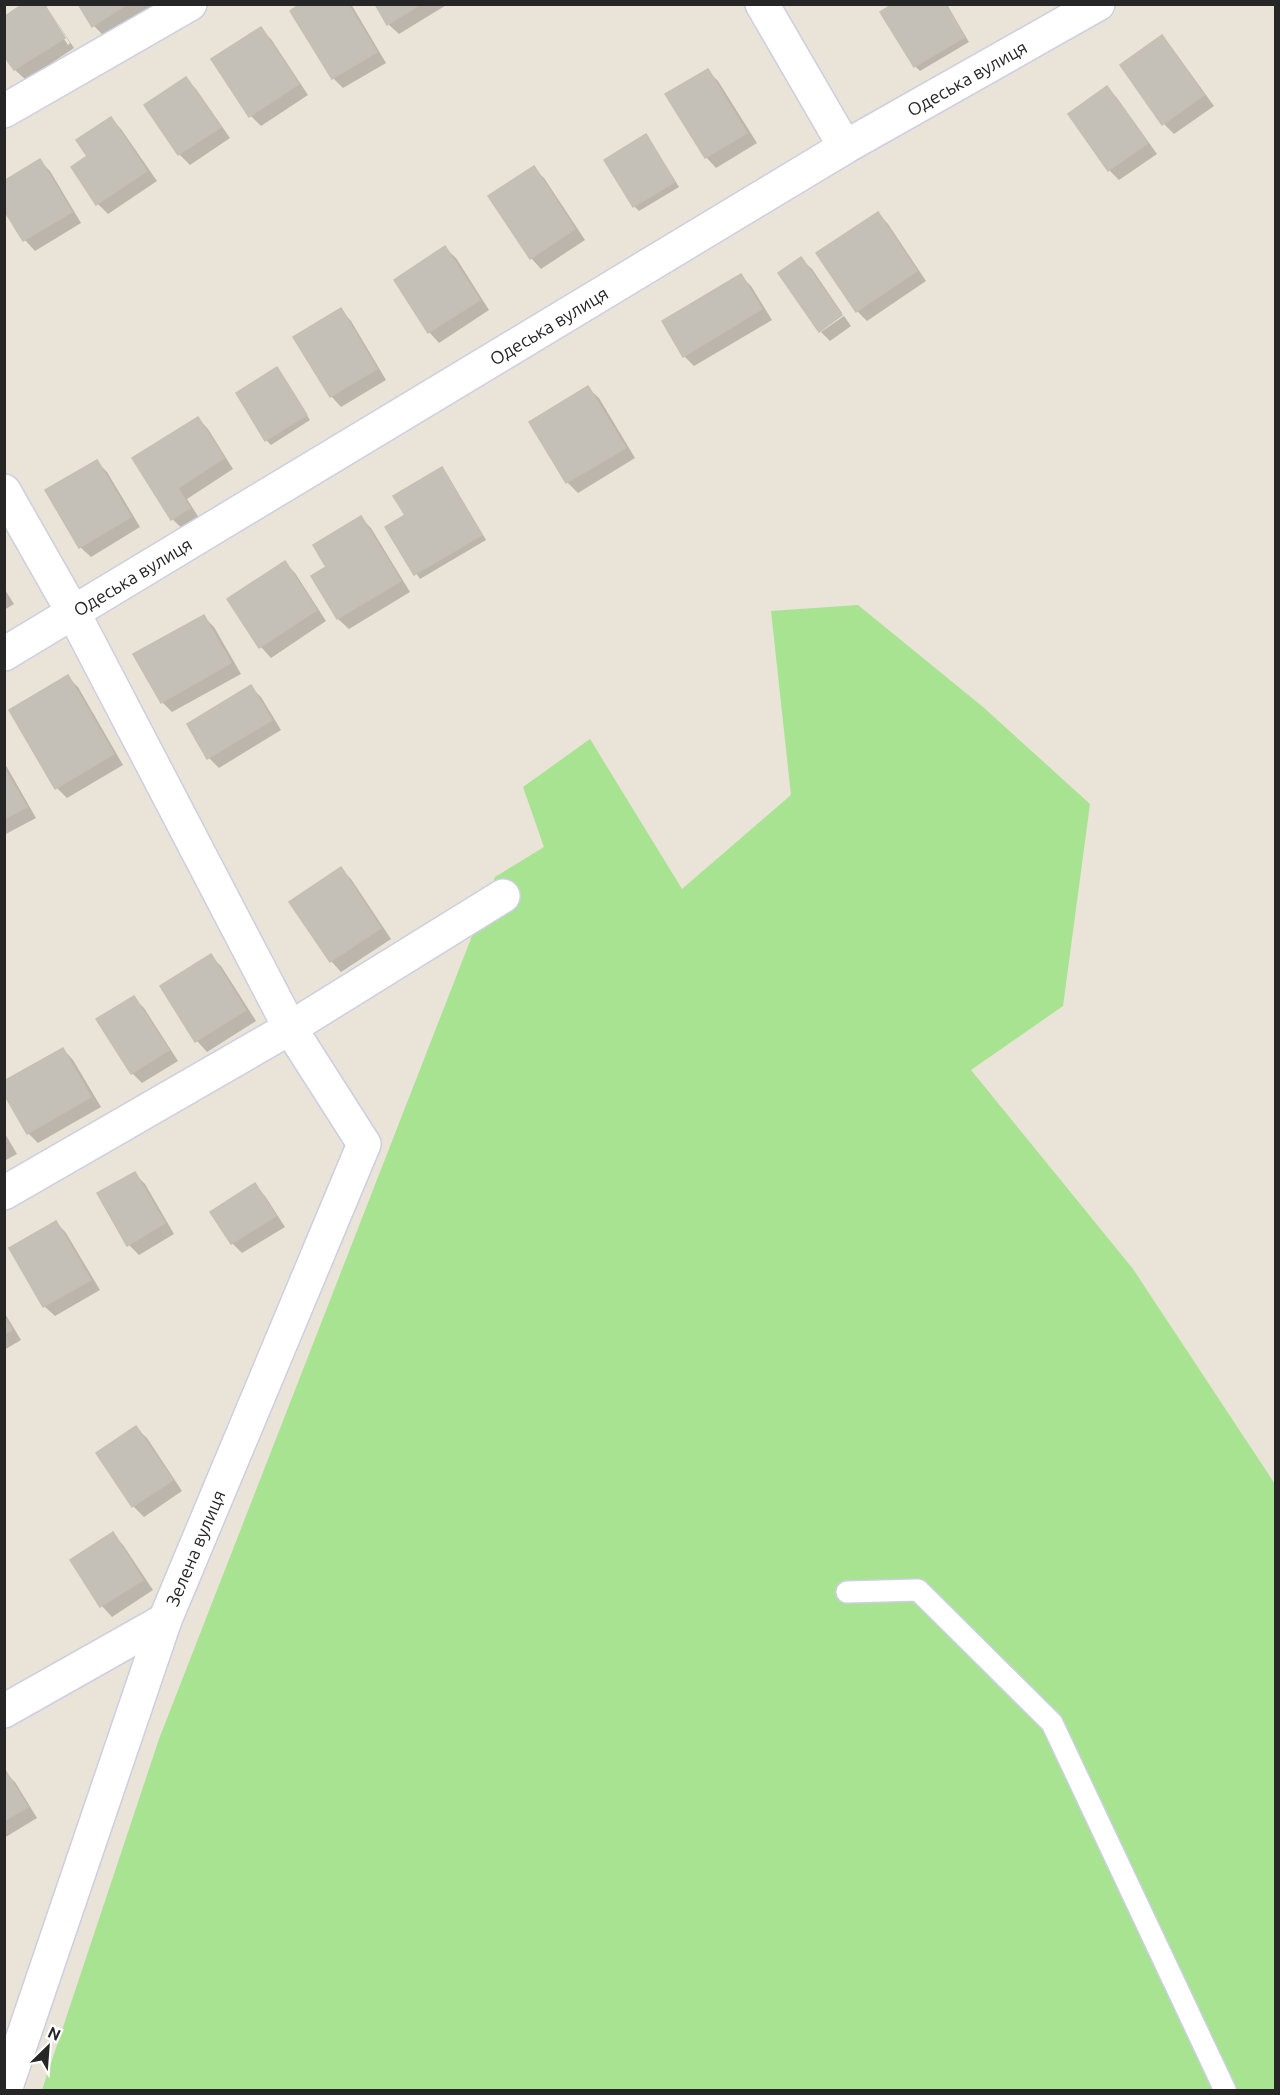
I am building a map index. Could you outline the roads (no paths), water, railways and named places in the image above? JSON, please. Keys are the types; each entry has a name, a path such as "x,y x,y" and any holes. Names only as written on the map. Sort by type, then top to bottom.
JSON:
{"street":[{"path":"4,111 190,4"},
{"path":"762,4 845,147"},
{"name":"Одеська вулиця","path":"4,654 74,614 845,147 1098,4"},
{"path":"4,491 74,614 290,1028"},
{"path":"4,1193 290,1028 503,896"},
{"name":"Зелена вулиця","path":"5,2091 165,1620 364,1144 290,1028"},
{"path":"4,1711 165,1620"}],"lane":[{"path":"847,1592 918,1590 1052,1723 1225,2091"}]}
